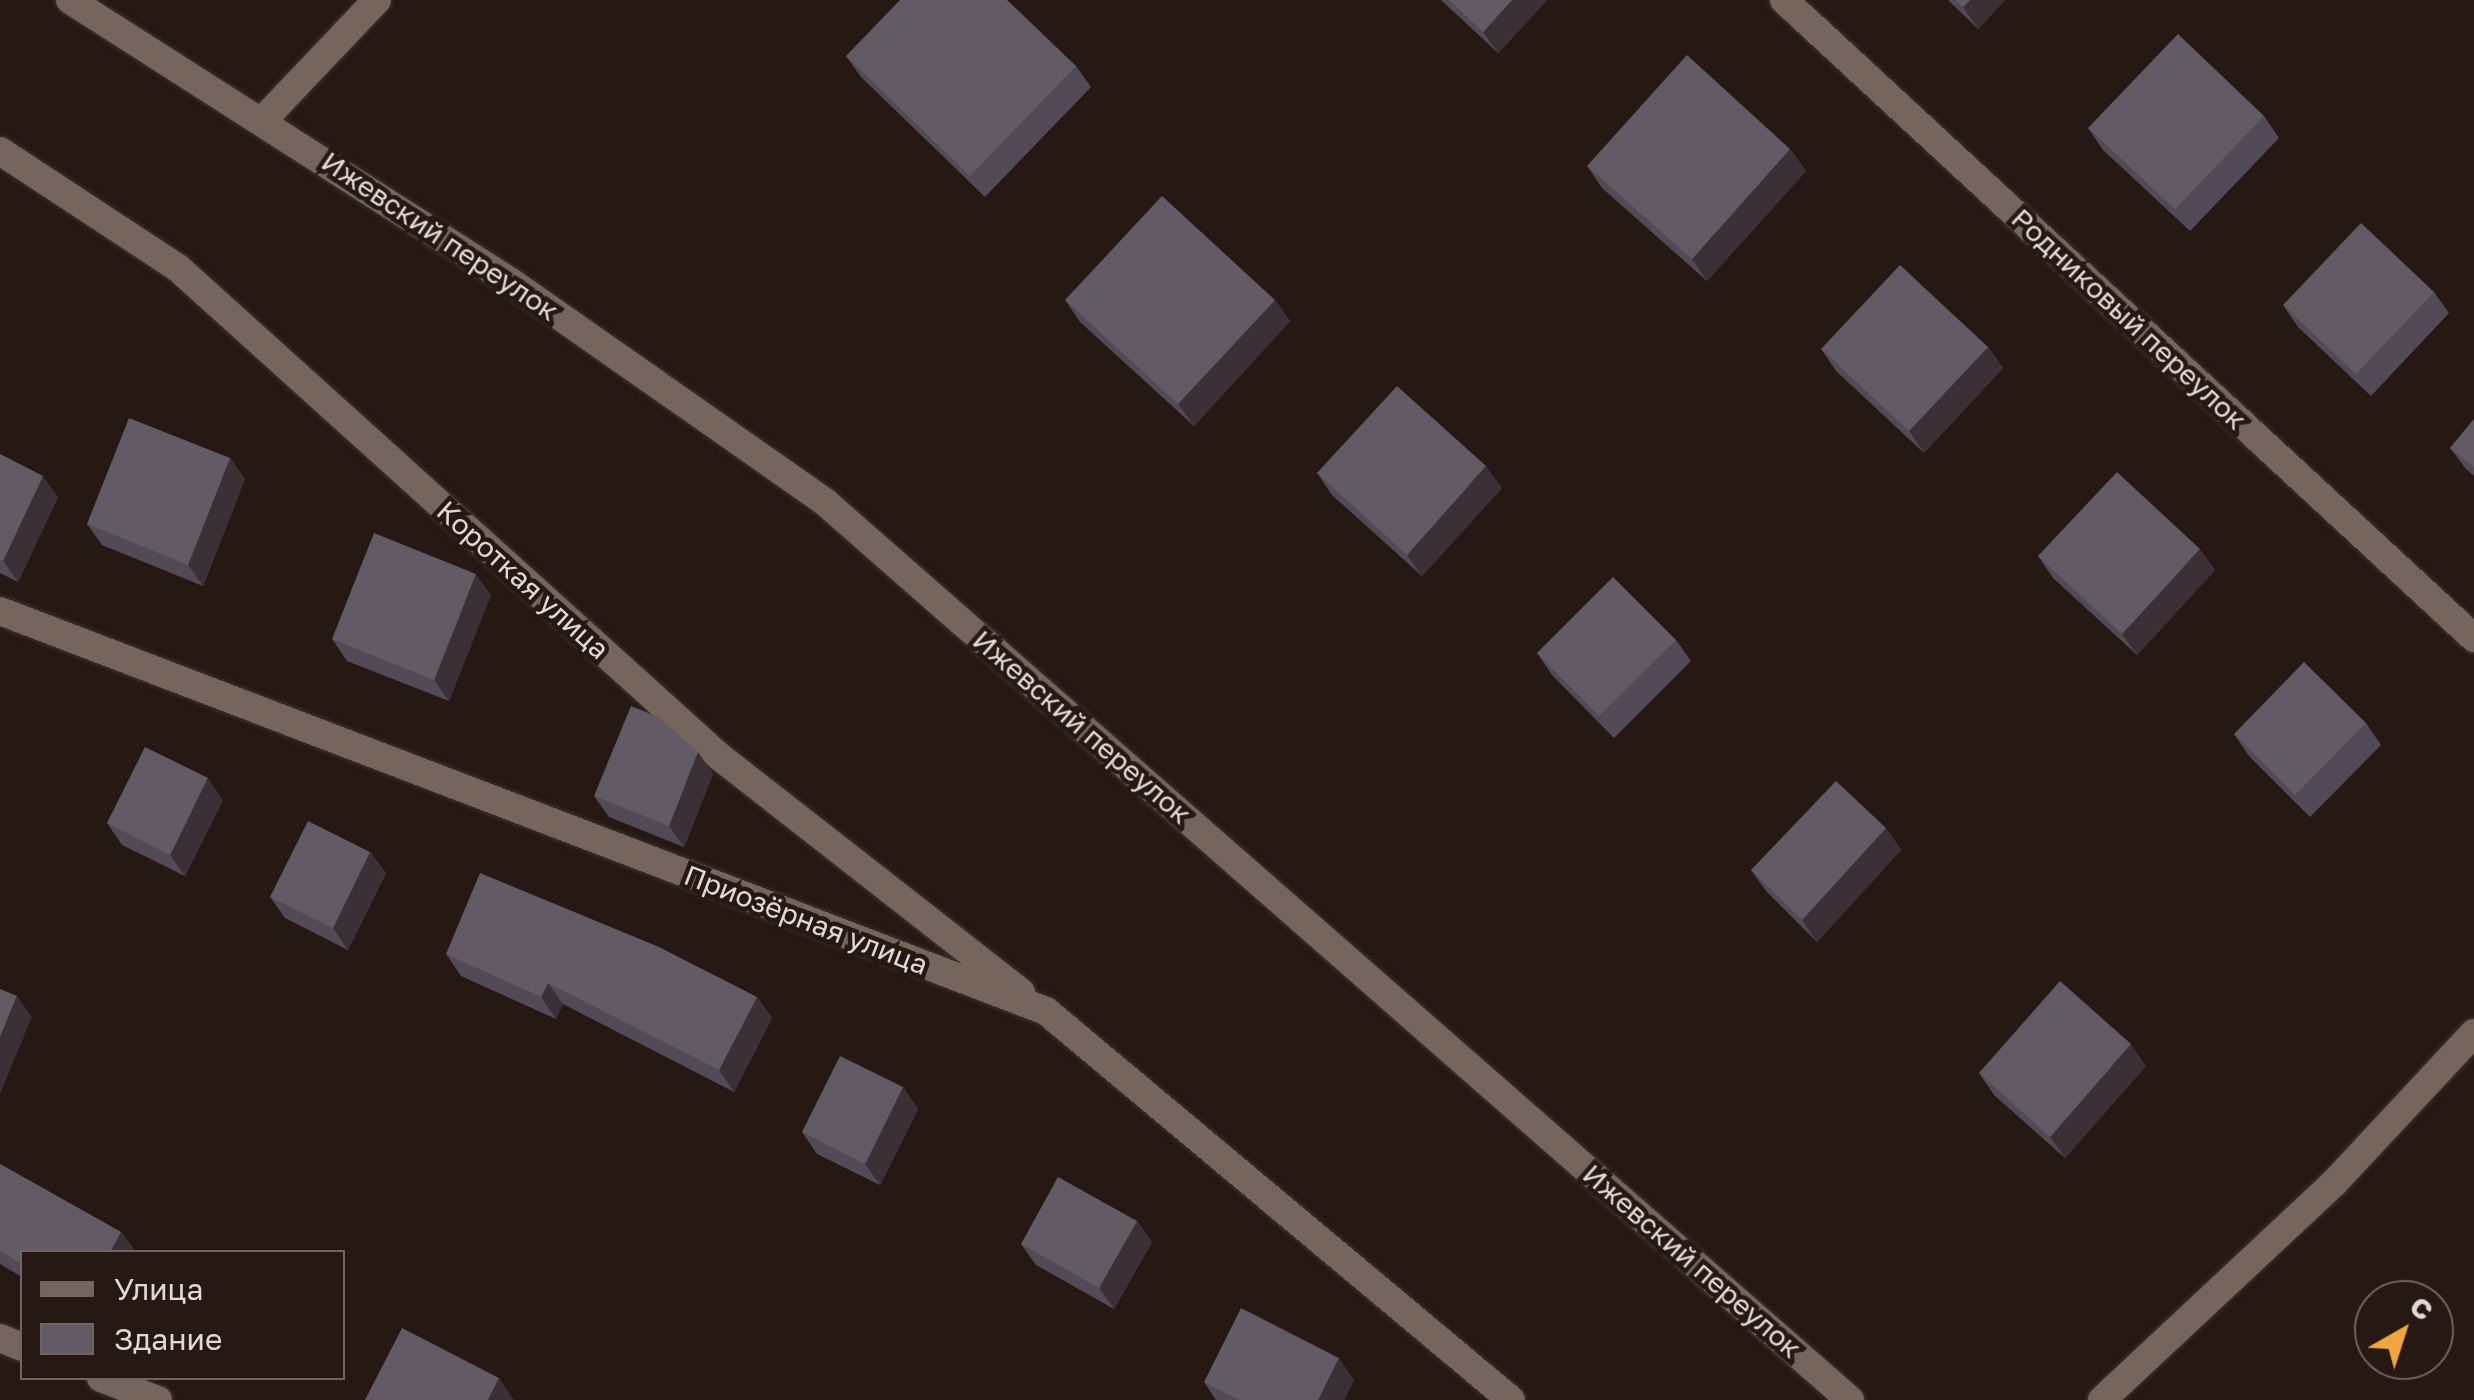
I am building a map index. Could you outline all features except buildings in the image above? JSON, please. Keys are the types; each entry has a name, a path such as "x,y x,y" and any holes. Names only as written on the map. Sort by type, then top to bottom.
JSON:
{"street":[{"name":"Ижевский переулок","path":"70,0 264,119 825,502 1850,1400"},
{"path":"264,119 377,0"},
{"name":"Родниковый переулок","path":"1784,0 2474,638"},
{"name":"Короткая улица","path":"0,151 178,268 720,757 1046,1011"},
{"name":"Приозёрная улица","path":"0,611 1046,1011 1511,1400"},
{"path":"2102,1400 2334,1183 2474,1033"},
{"path":"106,1380 158,1400"}]}
